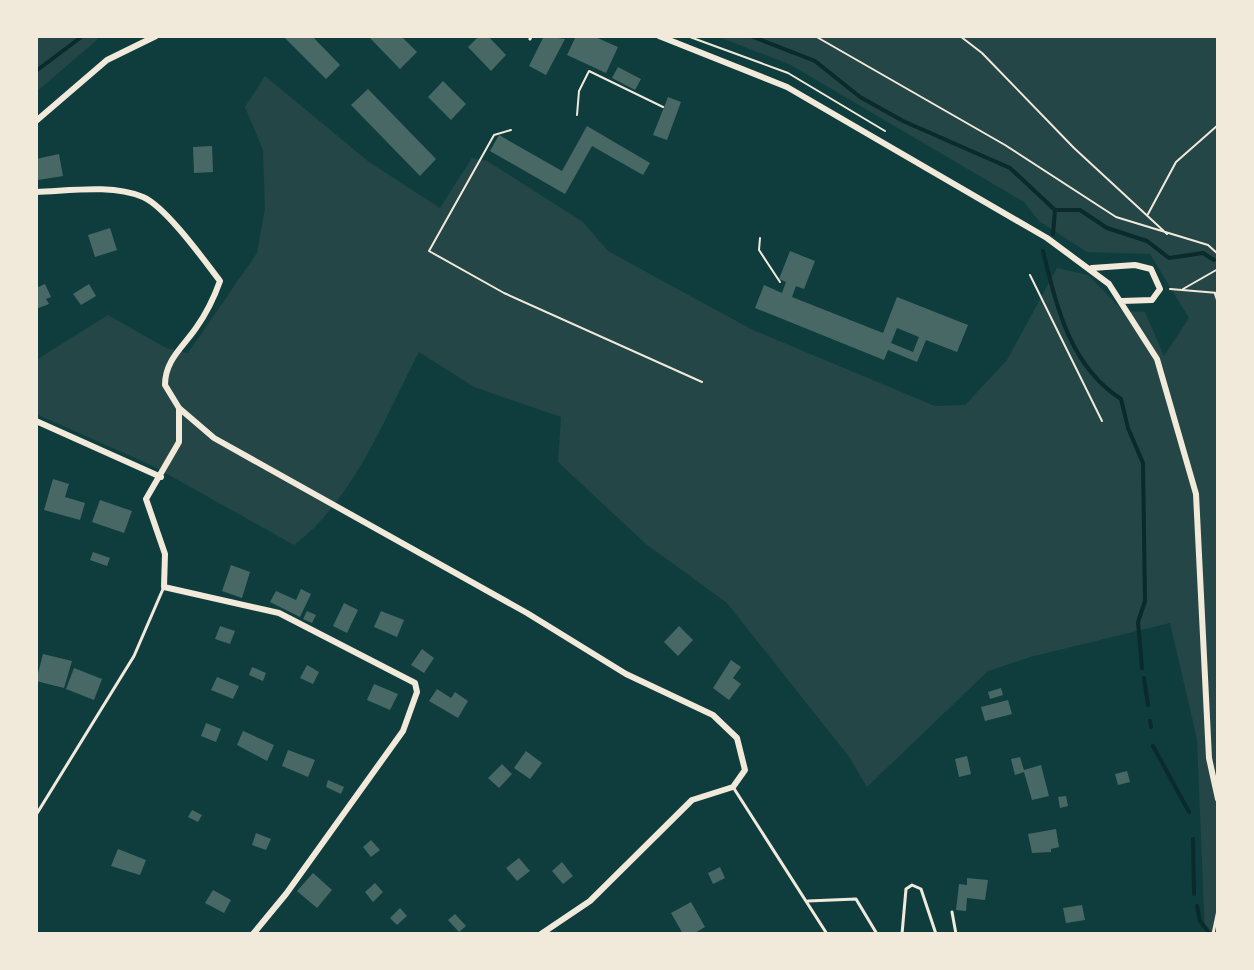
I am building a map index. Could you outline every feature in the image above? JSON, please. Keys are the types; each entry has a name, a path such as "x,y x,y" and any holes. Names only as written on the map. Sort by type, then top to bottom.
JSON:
{"street":[{"path":"36,121 107,60 156,36"},
{"path":"659,36 787,87 1047,238 1092,268 1122,301 1157,359 1196,494 1209,758 1218,799"},
{"path":"36,192 107,190 144,198 220,281 215,297 172,358 165,376 165,385 179,408 214,438 527,613 626,674 713,715 737,738 745,770 733,787 692,800 590,901 541,934"},
{"path":"1092,268 1135,265 1151,269 1160,289 1152,300 1122,301"},
{"path":"179,408 179,442 146,499 165,554 164,587 279,613 415,683 417,692 403,731 286,894 253,934"},
{"path":"36,421 161,477"}],"lane":[{"path":"36,815 134,656 164,587"},
{"path":"733,787 827,934"},
{"path":"902,934 903,902 906,889 912,885 921,889 936,934"},
{"path":"808,901 856,899 877,934"},
{"path":"1213,934 1218,910"},
{"path":"952,912 956,934"}],"path":[{"path":"815,36 1005,145 1116,217 1169,236 1208,245 1218,254"},
{"path":"960,36 982,53 1074,148 1169,236"},
{"path":"577,115 579,91 589,71 663,107"},
{"path":"1147,214 1176,162 1218,125"},
{"path":"511,130 494,135 429,251 504,293 702,382"},
{"path":"760,238 759,250 780,282"},
{"path":"1182,290 1218,269"},
{"path":"1030,275 1102,421"},
{"path":"1160,289 1217,293 1218,303"}],"shaded area":[{"path":"36,36 96,36 97,40 36,92"},
{"path":"716,36 1218,36 1218,934 1205,934 1197,739 1170,623 1030,657 988,671 867,787 850,758 727,603 646,544 558,462 561,417 474,387 419,352 351,481 334,505 294,545 151,465 36,414 36,360 108,315 166,348 188,353 257,253 265,208 263,150 245,107 265,76 369,162 440,208 472,158 487,161 583,222 608,251 753,330 935,406 965,405 1007,360 1057,268 1088,275 1123,311 1145,312 1164,356 1189,318 1150,254 1087,252 1039,221 1024,202 789,64"}],"building":[{"path":"283,36 312,36 340,65 326,79"},
{"path":"368,36 401,36 417,52 400,69"},
{"path":"479,36 488,36 506,55 491,71 468,47"},
{"path":"544,36 565,39 546,75 529,66"},
{"path":"576,36 593,36 618,47 606,73 567,55"},
{"path":"618,67 641,79 635,90 612,78"},
{"path":"443,81 466,104 451,120 428,97"},
{"path":"368,89 436,159 420,176 351,105"},
{"path":"668,97 681,102 667,140 653,135"},
{"path":"587,126 650,163 643,175 592,146 565,194 490,151 499,135 562,171"},
{"path":"212,146 213,172 194,173 193,147"},
{"path":"59,154 63,176 38,180 36,159"},
{"path":"110,228 117,250 95,257 88,235"},
{"path":"790,251 815,261 804,289 796,286 792,297 883,333 897,297 968,325 957,352 926,340 917,362 888,350 884,360 755,308 764,285 782,293 786,282 779,279","holes":["897,328 919,337 913,352 891,343"]},
{"path":"45,284 51,297 46,299 49,304 36,309 36,288"},
{"path":"89,284 96,296 81,305 73,294"},
{"path":"53,479 69,484 65,497 85,503 80,520 44,510"},
{"path":"100,500 132,511 124,533 92,522"},
{"path":"93,552 110,558 107,566 90,560"},
{"path":"231,565 250,572 242,598 222,591"},
{"path":"301,589 311,594 300,617 270,602 276,591 296,600"},
{"path":"344,603 358,610 347,633 333,626"},
{"path":"307,611 316,615 312,623 303,619"},
{"path":"381,611 404,620 397,637 374,627"},
{"path":"220,626 235,631 230,644 215,639"},
{"path":"679,626 693,640 678,656 664,642"},
{"path":"422,649 434,658 424,673 411,665"},
{"path":"43,654 72,661 64,688 36,681"},
{"path":"731,660 741,667 733,678 741,684 729,700 713,688"},
{"path":"307,665 319,672 313,684 300,678"},
{"path":"252,667 266,673 263,681 249,675"},
{"path":"74,668 102,679 94,700 66,689"},
{"path":"217,677 239,686 233,699 211,690"},
{"path":"374,684 398,694 390,710 367,700"},
{"path":"1001,688 1003,695 990,699 988,692"},
{"path":"437,689 451,698 455,692 468,701 458,718 429,701"},
{"path":"1008,700 1012,714 985,721 981,707"},
{"path":"206,723 221,729 216,742 201,736"},
{"path":"243,731 274,745 267,761 237,745"},
{"path":"288,750 315,760 308,777 282,766"},
{"path":"526,751 542,763 530,779 514,768"},
{"path":"967,756 971,774 959,777 955,759"},
{"path":"1020,757 1024,770 1041,765 1049,796 1032,800 1024,772 1015,775 1011,759"},
{"path":"502,764 512,774 499,788 488,778"},
{"path":"1127,771 1130,782 1118,785 1115,774"},
{"path":"328,780 344,787 341,794 326,787"},
{"path":"1066,796 1068,806 1060,808 1058,797"},
{"path":"192,810 202,815 198,822 188,817"},
{"path":"1056,829 1059,847 1051,849 1051,852 1032,853 1028,834"},
{"path":"256,833 271,839 266,850 252,845"},
{"path":"371,840 380,850 371,857 363,847"},
{"path":"118,849 146,860 140,875 111,866"},
{"path":"519,858 530,871 517,881 506,868"},
{"path":"562,862 573,876 563,884 552,871"},
{"path":"720,867 725,878 713,884 708,873"},
{"path":"313,873 332,890 317,908 297,891"},
{"path":"967,878 988,880 985,900 967,898 966,911 956,910 959,884 967,885"},
{"path":"375,883 383,892 373,902 365,892"},
{"path":"213,890 231,900 224,913 205,903"},
{"path":"691,902 705,927 693,934 683,934 671,913"},
{"path":"1082,905 1085,920 1066,923 1063,908"},
{"path":"400,908 407,916 397,925 390,918"},
{"path":"455,914 466,926 459,932 448,920"}],"waterway":[{"path":"751,36 815,61 860,97 903,121 1010,168 1055,210 1053,234"},
{"path":"36,71 80,38"},
{"path":"1055,210 1080,210 1107,228 1147,241 1169,258 1203,253 1214,260"},
{"path":"1043,251 1068,334 1089,370 1121,399 1128,428 1143,463 1145,601 1138,622 1142,668"},
{"path":"1144,678 1148,705"},
{"path":"1150,721 1151,727"},
{"path":"1153,746 1189,812"},
{"path":"1193,839 1194,894"},
{"path":"1197,906 1200,921 1210,934"}]}
